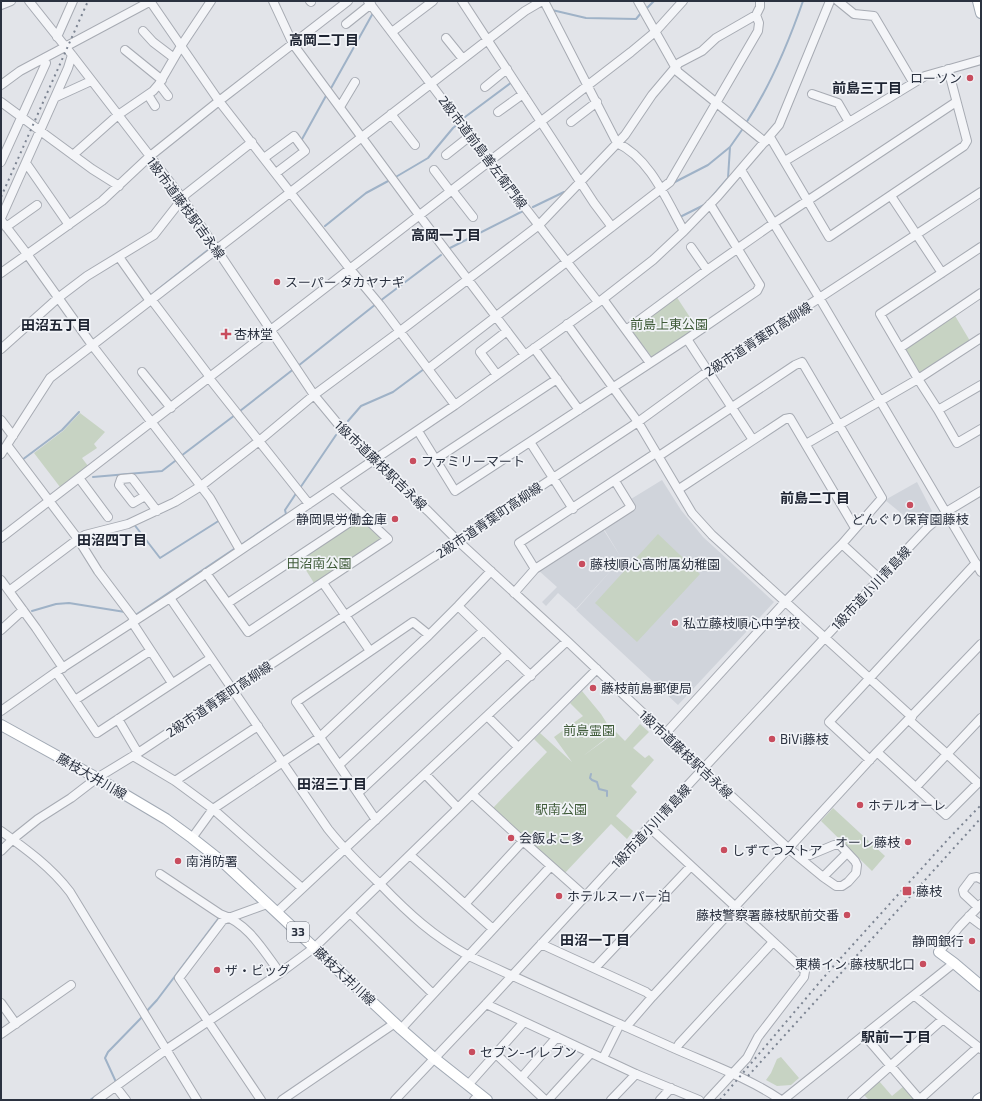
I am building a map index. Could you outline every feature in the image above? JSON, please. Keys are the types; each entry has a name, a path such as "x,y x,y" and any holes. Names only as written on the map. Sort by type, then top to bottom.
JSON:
{"main road":[{"path":"978,1 981,13"},
{"name":"藤枝大井川線","path":"1,725 97,778 166,819 192,838 225,864 398,1026 434,1058 468,1085 480,1098"},
{"path":"938,952 954,963 981,986"}],"street":[{"path":"1,5 11,1"},
{"name":"1級市道藤枝駅吉永線","path":"29,1 72,54 182,199 314,395 338,424 374,461 458,541 597,669 703,770 789,848 798,856 810,855 834,845 840,845 857,865 856,873 842,886 836,886 823,877 789,848"},
{"path":"57,36 73,1"},
{"path":"1,85 20,71 151,1 219,101 378,303 455,405"},
{"path":"73,155 118,115 148,94 160,82 181,46 211,1"},
{"path":"273,1 293,44 419,215 525,355"},
{"path":"1,273 102,201 149,157 348,1"},
{"path":"392,32 433,1"},
{"path":"462,1 594,203 612,226"},
{"path":"1,454 7,446 10,433 50,378 90,343 217,249 525,11 543,1 587,86 597,102 617,143 624,146 639,157 661,189 684,231"},
{"path":"638,1 675,68 716,103 767,140 785,161 829,237 964,146 967,141 948,69"},
{"path":"1,538 587,86 655,32 683,1"},
{"path":"9,591 85,535 128,524 175,502 200,486 259,441 314,395 539,225 625,135 652,95 675,68 679,64 702,51 716,38 756,15 760,7 760,1"},
{"path":"1,711 133,619 170,598 206,573 238,547 334,488 418,431 601,300 653,260 710,204 779,125 830,1"},
{"path":"838,1 854,14 874,16 913,82"},
{"path":"346,24 370,3"},
{"name":"2級市道前島善左衛門線","path":"370,3 566,262 626,330 650,363"},
{"path":"428,369 670,182 758,31 760,23 756,15"},
{"path":"143,31 153,42 174,58"},
{"path":"446,38 462,59"},
{"path":"125,50 160,82 168,96"},
{"path":"3,221 40,130 68,68 72,54"},
{"path":"1,162 46,63 44,59"},
{"path":"785,161 913,82 925,76 981,60"},
{"path":"485,87 507,69"},
{"path":"56,97 91,81"},
{"path":"340,107 355,82"},
{"path":"148,94 155,106"},
{"path":"498,112 523,94"},
{"path":"812,94 838,103 849,122"},
{"path":"1,102 92,169 119,186"},
{"path":"571,122 597,102"},
{"path":"626,330 774,223 956,102"},
{"path":"391,114 415,145"},
{"path":"264,158 294,136 305,151 276,173"},
{"path":"446,155 470,136"},
{"path":"1,349 58,298 86,276 154,235 186,194 252,142"},
{"path":"26,163 70,224"},
{"path":"434,170 473,217"},
{"path":"741,170 820,299 981,572"},
{"name":"2級市道青葉町高柳線","path":"1,852 13,839 38,819 62,804 97,778 136,754 638,422 708,371 820,299 981,192"},
{"path":"890,196 942,274"},
{"path":"418,431 455,491 687,339 757,290 760,285 710,204"},
{"path":"3,221 37,205"},
{"path":"3,221 90,343 210,498 238,547"},
{"path":"691,246 707,270"},
{"path":"981,247 880,314 958,443 981,429"},
{"path":"119,257 181,338 209,378 309,504"},
{"path":"900,348 981,293"},
{"path":"567,324 638,422 692,512 712,535 868,678 978,783 946,815 878,752"},
{"path":"497,375 480,352 507,331"},
{"path":"806,444 918,379 981,338"},
{"path":"687,339 753,440"},
{"path":"534,348 579,410"},
{"path":"535,569 519,544 795,365 802,362 882,498 842,544 785,602 665,734"},
{"path":"142,372 171,408"},
{"path":"436,459 557,379"},
{"path":"938,410 981,385"},
{"path":"679,489 785,419 790,418 855,528"},
{"path":"1,420 10,433"},
{"path":"530,442 573,509"},
{"path":"7,446 78,539 98,571 133,619 150,651 172,683"},
{"path":"79,478 108,517"},
{"path":"514,593 535,569 631,507 615,481"},
{"path":"206,573 248,632 388,539 334,488"},
{"name":"1級市道小川青島線","path":"395,1100 586,897 649,826 703,770 927,528 946,512 981,491"},
{"path":"145,496 157,511"},
{"path":"228,603 362,514"},
{"path":"842,544 880,579"},
{"path":"870,760 829,722 868,678 976,563"},
{"path":"192,838 213,809 320,737 429,635 491,571"},
{"path":"1,580 23,610 60,670 75,700 97,733 211,658"},
{"path":"323,583 370,651"},
{"path":"170,598 328,829 345,849 407,911 430,931 469,956 676,1049 734,1073 764,1088 782,1100 915,996 954,963"},
{"path":"458,606 530,676"},
{"path":"1,630 23,610"},
{"path":"376,820 296,702 413,622 429,635"},
{"path":"339,765 483,631"},
{"path":"277,912 567,641"},
{"path":"603,1058 623,1025 652,997 870,760 981,644"},
{"path":"75,700 150,651"},
{"path":"358,793 507,654"},
{"path":"97,1100 167,1049 280,973 315,947 380,885 597,669"},
{"path":"487,716 518,747"},
{"path":"916,787 981,718"},
{"path":"118,719 136,754 213,809 302,888"},
{"path":"174,781 258,726"},
{"path":"425,774 458,808"},
{"path":"472,794 586,897"},
{"path":"649,826 806,971 804,977 763,1031 747,1058 708,1100"},
{"path":"1,831 33,854 60,879 70,892 198,1100"},
{"path":"464,904 523,841"},
{"path":"823,877 847,852"},
{"path":"410,855 493,929"},
{"path":"282,1100 398,1026 433,994 551,866"},
{"path":"595,968 691,866"},
{"path":"160,874 220,914 230,917 253,936 280,973"},
{"path":"938,952 979,906 964,894 963,890 972,878 977,877 981,879"},
{"path":"261,1100 179,978 223,920 267,904"},
{"path":"350,913 433,994"},
{"path":"969,916 981,926"},
{"path":"676,1049 773,942"},
{"path":"541,944 646,992 652,997"},
{"path":"1,1034 72,985"},
{"path":"864,1036 919,1100 980,1048 943,1020 915,996"},
{"path":"1,1003 16,1024"},
{"path":"486,1004 636,1074 699,1100"},
{"path":"852,1100 943,1020"},
{"path":"468,1085 524,1022"},
{"path":"522,1077 557,1037"},
{"path":"496,1054 547,1100 591,1053"},
{"path":"612,1100 636,1074"},
{"path":"116,1087 126,1100"},
{"path":"660,1100 671,1088"}],"shaded area":[{"path":"662,480 681,510 703,537 774,602 678,705 576,610 614,567 576,609 558,593 546,606 542,602 557,587 538,570 603,529 622,559 604,529 634,507 631,499"},
{"name":"どんぐり保育園藤枝","path":"917,482 932,511 918,527 885,500"}],"green space":[{"name":"前島上東公園","path":"676,296 697,328 652,357 630,329"},
{"path":"954,314 970,341 919,376 903,349"},
{"path":"80,413 105,432 94,444 97,448 82,458 88,466 60,487 34,453 63,431"},
{"name":"田沼南公園","path":"362,518 381,535 381,539 314,583 299,559"},
{"path":"658,534 700,574 637,642 595,603"},
{"name":"駅南公園","path":"582,691 601,714 613,733 583,756 616,732 625,741 640,724 649,732 633,748 645,758 649,755 654,760 631,786 637,792 616,816 633,831 627,839 611,824 564,874 493,808 547,752 534,739 540,733 572,762 554,737 583,716 570,703"},
{"path":"833,808 885,856 872,871 821,821"},
{"path":"781,1057 799,1078 791,1085 777,1086 766,1080 777,1059"},
{"path":"879,1081 892,1096 904,1086 914,1098 912,1100 869,1100 863,1094"}],"waterway":[{"path":"646,9 654,1"},
{"path":"746,123 755,109 778,64 803,1"},
{"path":"552,10 586,18 636,19 641,13"},
{"path":"330,90 373,13"},
{"path":"461,120 512,82"},
{"path":"301,141 327,94"},
{"path":"394,178 428,158 458,124"},
{"path":"673,183 708,165 730,147 744,127"},
{"path":"710,199 728,178 730,147"},
{"path":"325,226 366,193 390,180"},
{"path":"533,207 564,192 567,193"},
{"path":"680,217 704,205"},
{"path":"450,248 523,211"},
{"path":"156,291 208,250"},
{"path":"380,301 441,255"},
{"path":"298,366 376,304"},
{"path":"240,411 295,368"},
{"path":"348,421 361,406 393,392 424,369"},
{"path":"22,460 62,430 79,412"},
{"path":"181,456 235,415"},
{"path":"300,488 336,435"},
{"path":"93,477 162,471 175,461"},
{"path":"241,545 286,514 285,510 297,492"},
{"path":"133,523 160,558 220,520"},
{"path":"134,616 237,547"},
{"path":"32,611 56,604 69,603 125,612"},
{"path":"591,774 590,778 597,782 599,789 607,791 607,796"},
{"path":"145,1013 157,1000 218,919"},
{"path":"116,1082 105,1058 108,1052 143,1016"},
{"path":"90,1100 96,1096"}],"railway":[{"path":"1,197 88,1"},
{"path":"720,1100 830,970 951,836 981,805"},
{"path":"748,1076 981,818"}],"place":[{"name":"ローソン","path":"970,78"},
{"name":"スーパー タカヤナギ","path":"277,282"},
{"name":"杏林堂","path":"226,334"},
{"name":"ファミリーマート","path":"413,461"},
{"name":"どんぐり保育園藤枝","path":"910,505"},
{"name":"静岡県労働金庫","path":"395,519"},
{"name":"藤枝順心高附属幼稚園","path":"582,564"},
{"name":"私立藤枝順心中学校","path":"675,623"},
{"name":"藤枝前島郵便局","path":"593,688"},
{"name":"BiVi藤枝","path":"772,739"},
{"name":"ホテルオーレ","path":"860,805"},
{"name":"会飯よこ多","path":"511,838"},
{"name":"オーレ藤枝","path":"908,842"},
{"name":"しずてつストア","path":"724,850"},
{"name":"南消防署","path":"178,861"},
{"name":"藤枝","path":"907,891"},
{"name":"ホテルスーパー泊","path":"559,896"},
{"name":"藤枝警察署藤枝駅前交番","path":"847,915"},
{"name":"静岡銀行","path":"972,941"},
{"name":"東横イン 藤枝駅北口","path":"923,964"},
{"name":"ザ・ビッグ","path":"217,970"},
{"name":"セブン-イレブン","path":"472,1052"}],"district":[{"name":"高岡二丁目","path":"324,40"},
{"name":"前島三丁目","path":"867,88"},
{"name":"高岡一丁目","path":"446,235"},
{"name":"田沼五丁目","path":"56,325"},
{"name":"前島二丁目","path":"815,498"},
{"name":"田沼四丁目","path":"112,540"},
{"name":"田沼三丁目","path":"332,784"},
{"name":"田沼一丁目","path":"595,940"},
{"name":"駅前一丁目","path":"896,1037"}],"park label":[{"name":"前島霊園","path":"589,730"}]}
